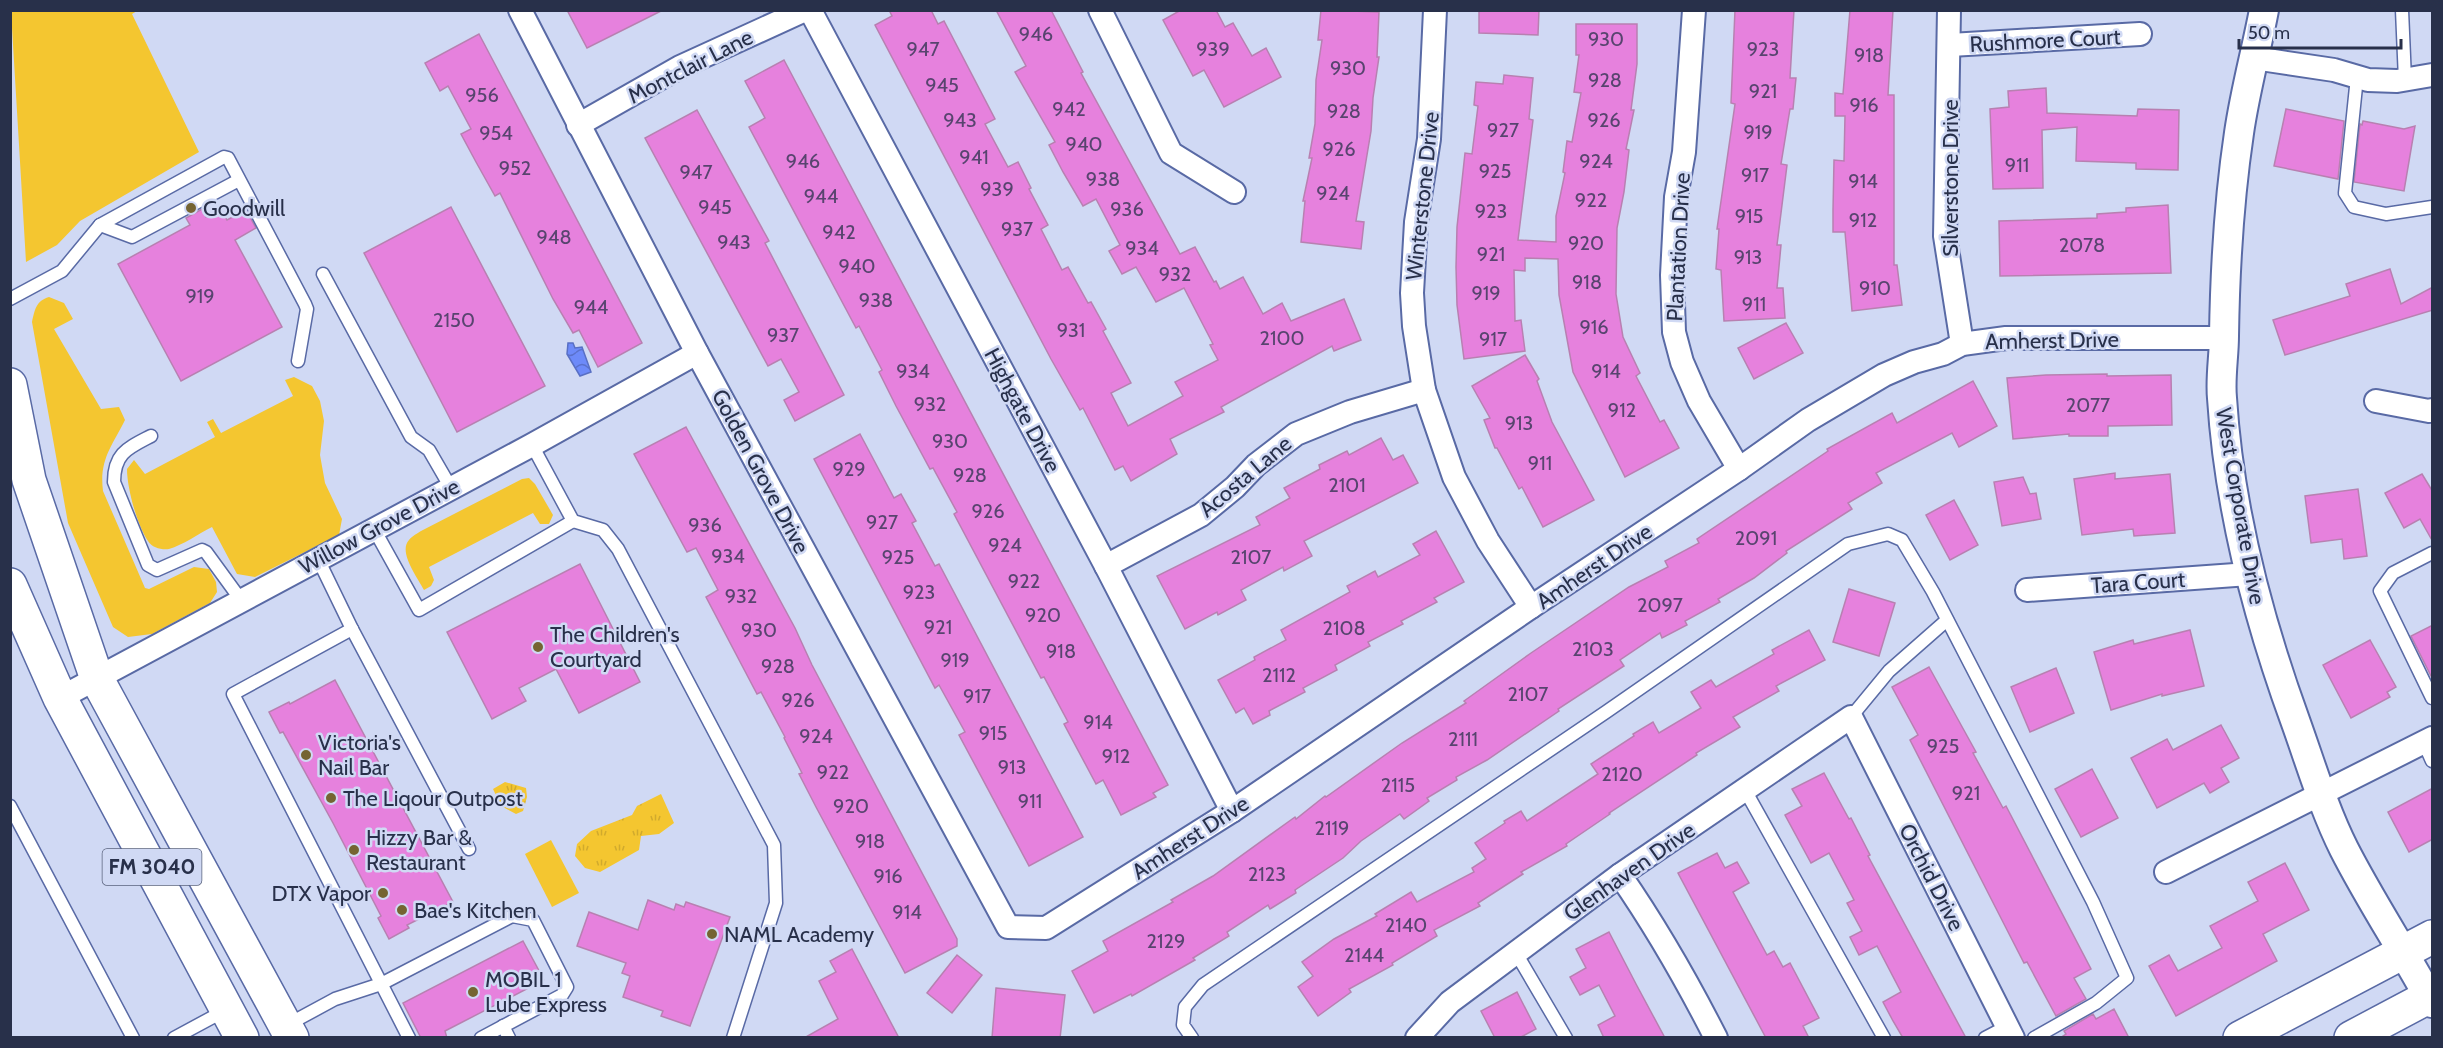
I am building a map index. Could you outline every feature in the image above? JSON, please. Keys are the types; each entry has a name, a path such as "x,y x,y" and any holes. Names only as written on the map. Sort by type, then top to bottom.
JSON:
{"main road":[{"name":"FM 3040","path":"10,385 29,480 97,679 289,1032"},
{"name":"FM 3040","path":"10,585 60,698 235,1023"},
{"path":"2240,1038 2433,938"},
{"path":"2351,1038 2431,999"}],"street":[{"name":"Golden Grove Drive","path":"520,10 697,353 1008,927"},
{"name":"Montclair Lane","path":"578,125 680,67 805,10"},
{"name":"Highgate Drive","path":"810,10 1106,566 1232,811"},
{"path":"1100,10 1171,153 1234,192"},
{"name":"Winterstone Drive","path":"1435,10 1429,139 1416,222 1413,292 1414,326 1424,390 1454,477 1488,541 1531,607"},
{"name":"Plantation Drive","path":"1694,10 1684,152 1676,197 1672,274 1674,332 1682,362 1699,401 1739,469"},
{"name":"Silverstone Drive","path":"1949,10 1946,236 1962,344"},
{"name":"West Corporate Drive","path":"2264,10 2249,71 2232,190 2224,294 2222,395 2226,443 2249,574 2275,665 2321,795 2344,848 2431,999"},
{"name":"Rushmore Court","path":"1950,45 2140,34"},
{"path":"2254,58 2334,70 2368,80 2405,80 2433,75"},
{"name":"Amherst Drive","path":"1008,927 1046,928 1232,811 1808,420 1884,375 1943,354 1962,344 2006,338 2224,338"},
{"name":"Willow Grove Drive","path":"60,698 532,445 697,353"},
{"name":"Acosta Lane","path":"1106,566 1201,515 1235,487 1256,465 1296,434 1350,412 1424,390"},
{"path":"2376,401 2433,410"},
{"name":"Tara Court","path":"2027,590 2249,574"},
{"name":"Glenhaven Drive","path":"1418,1038 1450,1002 1620,874 1851,717"},
{"name":"Orchid Drive","path":"1851,717 2011,1032"},
{"path":"2166,872 2267,820 2430,747"},
{"path":"1620,874 1671,954 1716,1038"}],"lane":[{"path":"2402,10 2405,80"},
{"path":"2357,77 2345,193 2354,207 2386,214 2433,207"},
{"path":"10,299 62,271 100,225 224,158 228,158 307,309 298,361"},
{"path":"100,225 132,237 239,180"},
{"path":"323,274 411,437 429,450 451,488"},
{"path":"151,436 125,450 116,463 114,472 114,482 148,565 157,570 202,550 207,552 241,600"},
{"path":"532,445 573,521 603,530 618,549 774,845 776,903 733,1038"},
{"path":"374,529 419,610 573,521"},
{"path":"1192,1038 1183,1024 1185,1007 1203,985 1848,544 1888,534 1902,540 1947,620 2093,902 2127,978 2097,1003 2034,1038"},
{"path":"2433,553 2393,573 2380,591 2433,698"},
{"path":"318,559 352,629 469,849"},
{"path":"1851,717 1889,671 1947,620"},
{"path":"352,629 233,694 409,1038"},
{"path":"1745,790 1884,1038"},
{"path":"10,806 133,1038"},
{"path":"289,1032 335,999 381,984 512,916 533,920 567,987 562,995 480,1038"},
{"path":"1516,953 1566,1038"},
{"path":"174,1038 235,1023"},
{"path":"502,1026 509,1038"},
{"path":"1985,1038 2011,1032"}],"green space":[{"path":"11,11 137,11 132,14 199,152 80,221 57,245 26,262"},
{"path":"49,297 64,303 73,319 54,329 101,409 119,407 125,420 105,462 103,491 145,588 149,589 194,567 209,569 216,582 217,592 210,603 152,634 128,637 113,627 68,523 32,322 39,303"},
{"path":"294,377 312,386 320,401 324,421 320,455 325,483 342,519 339,535 255,577 237,574 212,527 169,549 160,549 152,545 140,526 131,496 127,469 134,460 145,474 215,437 207,422 213,419 221,433 293,396 285,380"},
{"path":"529,478 553,515 549,524 540,524 533,513 429,567 434,580 431,586 424,590 407,558 406,545 410,539 421,531 522,479"},
{"path":"505,782 526,788 527,797 523,811 516,814 501,806 493,789"},
{"path":"661,794 674,823 659,834 641,836 639,850 600,872 585,868 575,856 577,844 591,831 632,815 637,806"},
{"path":"551,840 579,893 552,907 525,854"}],"water":[{"path":"568,343 573,343 575,348 582,347 591,372 580,376 567,354"}],"building":[{"path":"567,10 663,10 587,48"},
{"path":"889,10 931,10 938,24 944,21 995,119 985,124 1008,167 1018,162 1048,225 1041,229 1062,270 1068,267 1088,303 1091,302 1106,329 1103,331 1131,383 1111,393 1128,426 1183,396 1175,382 1218,360 1210,345 1213,344 1184,288 1156,302 1136,267 1122,274 1109,251 1120,245 1096,199 1083,206 1063,172 1049,145 1055,142 1015,72 1026,66 996,10 1051,10 1083,72 1081,73 1180,254 1195,247 1220,289 1243,277 1263,314 1282,303 1291,321 1344,299 1361,340 1334,351 1332,346 1221,407 1224,412 1170,439 1177,454 1131,481 1123,466 1115,470 1083,408 1080,410 1051,359 875,25 892,16"},
{"path":"1181,10 1216,10 1225,27 1233,23 1252,56 1266,48 1281,77 1224,107 1204,70 1193,76 1163,20"},
{"path":"1321,10 1379,12 1377,57 1379,57 1371,131 1356,221 1364,222 1361,249 1301,242 1305,201 1303,201 1312,158 1309,158 1315,124 1316,80 1322,40 1318,40"},
{"path":"1479,10 1539,10 1538,35 1479,33"},
{"path":"1735,10 1794,10 1790,78 1796,78 1793,109 1790,109 1781,164 1787,165 1777,245 1781,245 1777,288 1783,288 1785,318 1724,321 1721,270 1716,269 1719,229 1717,229 1735,104 1731,103"},
{"path":"1850,10 1893,10 1888,95 1894,95 1894,265 1897,265 1902,305 1852,311 1845,232 1833,232 1834,160 1844,161 1845,116 1835,116 1835,93 1843,94"},
{"path":"1576,24 1637,24 1637,64 1631,110 1634,110 1626,149 1629,150 1617,228 1616,294 1623,337 1640,373 1636,376 1660,422 1664,420 1679,448 1625,477 1573,372 1559,295 1558,259 1525,258 1525,271 1514,270 1515,321 1521,320 1525,351 1464,359 1457,305 1457,227 1465,153 1472,154 1478,106 1474,105 1476,82 1503,84 1504,75 1533,78 1529,119 1533,120 1518,240 1556,242 1556,216 1565,173 1563,172 1567,141 1572,142 1581,93 1574,92 1579,55 1576,55"},
{"path":"479,34 642,343 598,367 579,330 573,333 553,299 500,193 495,196 461,134 471,129 448,86 440,91 425,63"},
{"path":"784,60 1168,785 1153,793 1156,797 1121,815 1103,780 1096,784 1064,724 1068,722 1044,677 1041,678 954,514 957,512 933,468 930,469 896,406 879,372 882,370 859,326 856,328 749,127 765,118 745,81"},
{"path":"2046,88 2047,113 2137,116 2138,109 2179,110 2178,170 2136,169 2136,163 2076,161 2077,127 2042,130 2043,188 1993,189 1990,109 2009,107 2008,91"},
{"path":"2286,109 2344,121 2338,179 2274,166"},
{"path":"697,110 769,241 765,243 844,395 795,421 784,400 799,392 781,359 768,366 645,138"},
{"path":"2363,121 2404,129 2415,126 2404,191 2354,182 2360,124 2362,125"},
{"path":"2168,205 2171,273 2000,276 1999,221 2097,218 2097,214 2126,212 2126,208"},
{"path":"451,207 545,386 457,432 364,253"},
{"name":"Goodwill","path":"202,209 206,217 221,209 227,220 246,210 256,228 235,240 282,327 181,381 118,264 190,225 186,218"},
{"path":"2390,269 2401,304 2433,287 2433,310 2285,355 2273,320 2350,296 2346,284"},
{"path":"1786,323 1803,353 1754,379 1738,348"},
{"path":"1525,355 1539,379 1537,381 1552,422 1594,500 1543,527 1522,487 1519,489 1495,448 1484,420 1490,418 1472,386"},
{"path":"2107,374 2107,376 2171,375 2172,425 2108,426 2108,436 2069,436 2069,434 2013,439 2007,378"},
{"path":"1973,381 1997,426 1959,447 1952,433 1876,473 1882,483 1848,503 1852,509 1786,551 1787,553 1754,578 1718,599 1720,602 1685,621 1687,625 1662,638 1660,633 1620,660 1624,666 1558,709 1559,711 1487,760 1456,777 1457,780 1427,798 1429,801 1404,819 1400,814 1361,841 1343,858 1295,890 1296,893 1270,909 1268,905 1227,932 1229,936 1193,958 1195,960 1132,996 1131,994 1094,1013 1072,971 1108,951 1103,941 1173,902 1171,900 1213,876 1402,743 1466,703 1464,701 1531,653 1629,587 1668,567 1665,561 1699,543 1697,539 1828,451 1827,449 1892,413 1897,423"},
{"path":"686,427 795,628 812,665 957,939 957,946 905,973 799,774 802,773 785,737 761,692 757,694 706,597 718,590 696,548 687,552 634,454"},
{"path":"860,434 894,498 901,494 916,521 912,523 935,566 939,564 1083,837 1029,866 959,735 965,732 939,685 935,688 814,459"},
{"path":"1381,438 1393,460 1403,455 1418,483 1304,541 1312,556 1284,571 1283,567 1241,590 1246,600 1185,629 1157,576 1260,525 1256,517 1290,498 1284,488 1320,469 1319,465 1347,451 1349,455"},
{"path":"2115,473 2115,479 2170,474 2175,533 2134,536 2133,529 2082,535 2074,479"},
{"path":"2422,474 2433,492 2433,542 2420,519 2404,528 2385,493"},
{"path":"2023,477 2030,494 2036,493 2041,519 2002,526 1994,482"},
{"path":"2358,489 2367,556 2344,559 2342,539 2311,543 2305,496"},
{"path":"1954,500 1978,545 1950,560 1926,515"},
{"path":"1436,531 1464,582 1434,598 1437,602 1401,621 1403,624 1368,642 1370,646 1335,665 1337,670 1303,688 1305,692 1269,711 1270,715 1253,724 1244,708 1236,713 1218,680 1286,640 1281,630 1350,592 1347,586 1375,571 1378,577 1420,555 1413,544"},
{"name":"The Children's Courtyard","path":"580,564 640,682 579,713 556,669 519,688 526,701 492,719 447,632"},
{"path":"1849,589 1895,603 1879,656 1833,642"},
{"path":"2433,625 2433,680 2411,636"},
{"path":"1809,630 1825,660 1776,686 1779,691 1733,717 1740,727 1696,753 1697,755 1566,844 1567,846 1521,872 1523,874 1478,903 1480,906 1434,930 1437,936 1392,963 1393,965 1349,989 1351,992 1318,1016 1298,987 1313,976 1302,962 1334,939 1377,916 1375,914 1411,892 1417,902 1474,872 1472,868 1486,859 1475,843 1505,823 1504,821 1521,811 1527,821 1598,774 1591,764 1634,736 1633,734 1653,722 1659,733 1701,708 1691,692 1711,680 1716,687 1774,654 1772,650"},
{"path":"2190,630 2204,686 2162,696 2162,694 2111,710 2094,652 2133,640 2134,644"},
{"path":"2370,640 2396,687 2387,692 2390,697 2351,718 2323,665"},
{"path":"1929,667 1976,752 1973,753 2003,808 2006,806 2091,969 2074,978 2086,999 2056,1016 2027,962 2024,963 1910,740 1918,735 1892,687"},
{"path":"2056,668 2074,713 2030,732 2011,687"},
{"path":"335,680 453,902 407,925 409,928 389,939 378,918 381,916 333,823 283,732 280,733 269,712 289,702 290,704"},
{"path":"2221,725 2239,758 2221,768 2229,782 2210,793 2204,783 2157,808 2131,758 2167,739 2173,750"},
{"path":"2092,769 2118,818 2081,837 2055,789"},
{"path":"1824,773 1849,819 1851,818 1870,855 1868,856 1966,1038 1903,1038 1893,1021 1883,1002 1901,992 1877,946 1859,955 1850,937 1862,931 1847,903 1854,900 1829,853 1811,863 1785,815 1802,806 1792,789"},
{"path":"2433,788 2433,839 2409,852 2388,812"},
{"path":"1717,853 1725,868 1737,862 1749,883 1733,892 1767,955 1774,951 1783,967 1790,963 1819,1018 1803,1026 1809,1038 1766,1038 1678,873"},
{"path":"2285,863 2309,910 2263,934 2277,961 2176,1016 2149,966 2169,955 2178,971 2222,948 2210,926 2258,901 2248,882"},
{"path":"648,900 674,910 676,904 684,907 686,902 730,917 690,1026 661,1016 663,1011 623,997 630,976 622,973 626,963 577,946 589,912 638,930"},
{"path":"1609,932 1665,1038 1604,1038 1598,1025 1615,1016 1599,985 1580,995 1570,977 1586,968 1576,949"},
{"name":"MOBIL 1 Lube Express","path":"523,941 544,980 445,1031 447,1038 421,1038 403,1003"},
{"path":"852,949 899,1038 804,1038 838,1019 819,981 836,972 830,961"},
{"path":"957,955 982,975 952,1013 927,993"},
{"path":"996,988 1065,995 1060,1038 992,1038"},
{"path":"1517,992 1536,1029 1519,1038 1495,1038 1481,1011"},
{"path":"2114,1009 2129,1038 2060,1038 2066,1034 2064,1031 2093,1014 2096,1019"}],"place":[{"name":"Goodwill","path":"191,208"},
{"name":"The Children's Courtyard","path":"538,647"},
{"name":"Victoria's Nail Bar","path":"306,755"},
{"name":"The Liqour Outpost","path":"331,798"},
{"name":"Hizzy Bar & Restaurant","path":"354,850"},
{"name":"DTX Vapor","path":"383,893"},
{"name":"Bae's Kitchen","path":"402,910"},
{"name":"NAML Academy","path":"712,934"},
{"name":"MOBIL 1 Lube Express","path":"473,992"}]}
